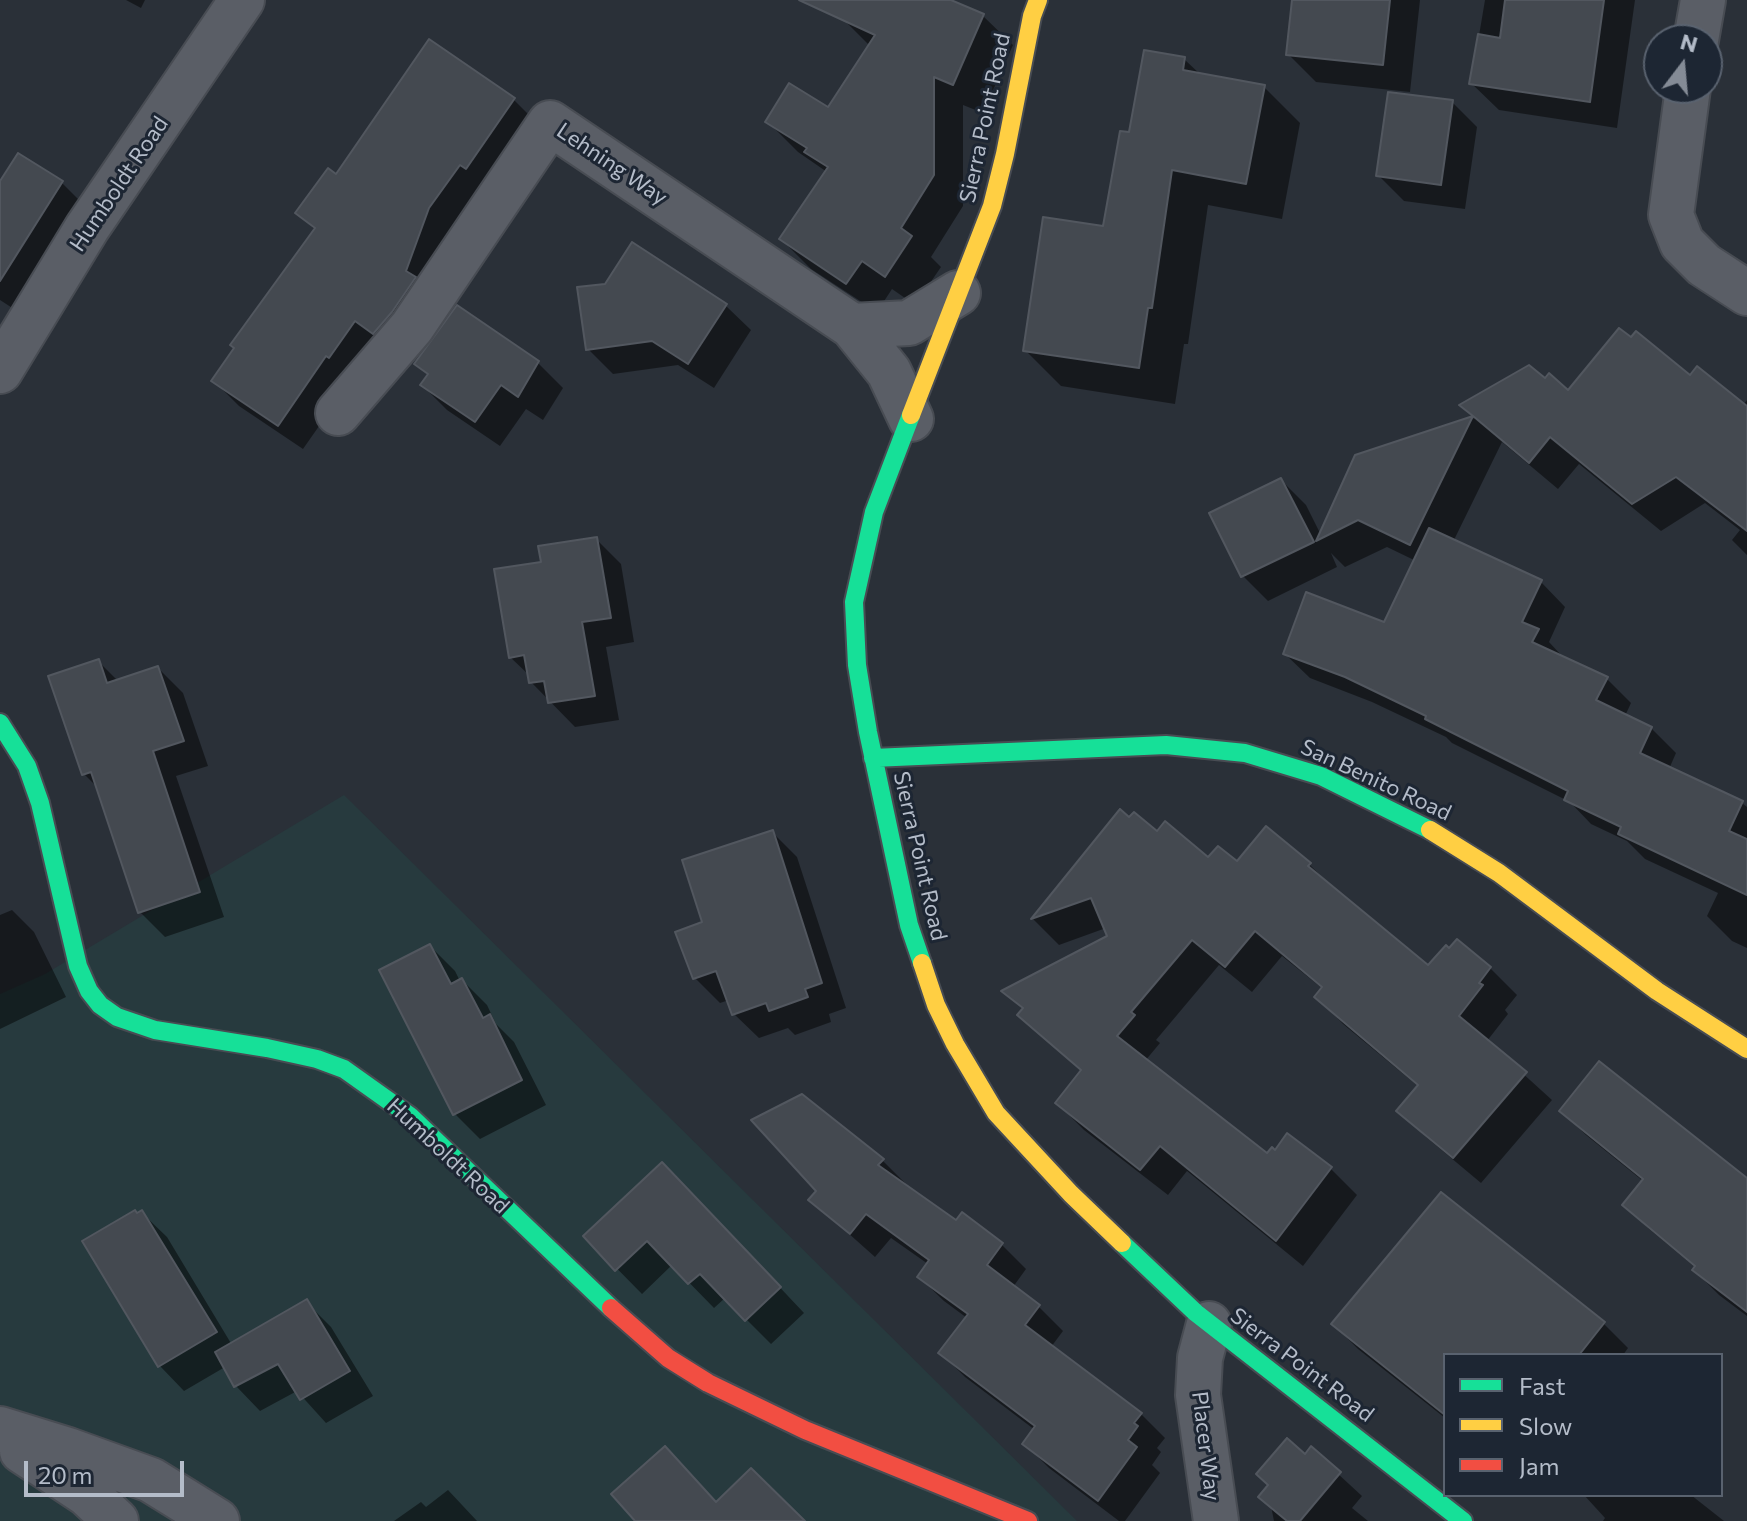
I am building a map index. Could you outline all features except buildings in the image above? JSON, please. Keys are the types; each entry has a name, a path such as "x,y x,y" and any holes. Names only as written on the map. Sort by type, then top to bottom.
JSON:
{"street":[{"name":"Humboldt Road","path":"0,371 87,228 242,0"},
{"name":"Sierra Point Road","path":"1038,0 992,206 874,512 854,602 857,665 873,758 913,938 936,1005 955,1044 996,1113 1019,1140 1071,1194 1209,1324 1463,1521"},
{"path":"1699,24 1703,0"},
{"path":"1686,104 1671,204 1675,230 1682,243 1704,265 1747,293"},
{"name":"Lehning Way","path":"338,413 412,327 550,123 852,326 889,372 911,419"},
{"path":"852,326 909,323 958,293"},
{"name":"Humboldt Road","path":"0,723 27,766 40,803 78,966 89,991 100,1005 117,1017 155,1030 279,1050 344,1069 410,1116 633,1330 668,1358 708,1383 805,1430 1028,1521"},
{"name":"San Benito Road","path":"873,758 1166,745 1245,753 1321,776 1408,817 1454,844 1511,881 1657,991 1747,1049"},
{"name":"Placer Way","path":"1209,1324 1200,1358 1198,1395 1216,1521"},
{"path":"0,1429 151,1480 217,1521"},
{"path":"0,1437 87,1494 116,1521"}],"green space":[{"path":"344,795 1077,1521 0,1521 0,994 45,974"}],"traffic: fast":[{"path":"911,415 874,512 854,602 857,665 868,732 909,925 922,963"},
{"path":"0,723 27,766 40,803 78,966 89,991 100,1005 117,1017 155,1030 267,1048 317,1059 344,1069 410,1116 611,1308"},
{"path":"873,758 1166,745 1245,753 1321,776 1430,830"},
{"path":"1122,1243 1196,1313 1463,1521"}],"traffic: slow":[{"path":"911,415 992,206 1038,0"},
{"path":"1430,830 1499,873 1657,991 1747,1049"},
{"path":"922,963 936,1005 955,1044 996,1113 1071,1194 1122,1243"}],"traffic: jam":[{"path":"611,1308 668,1358 708,1383 805,1430 1028,1521"}]}
